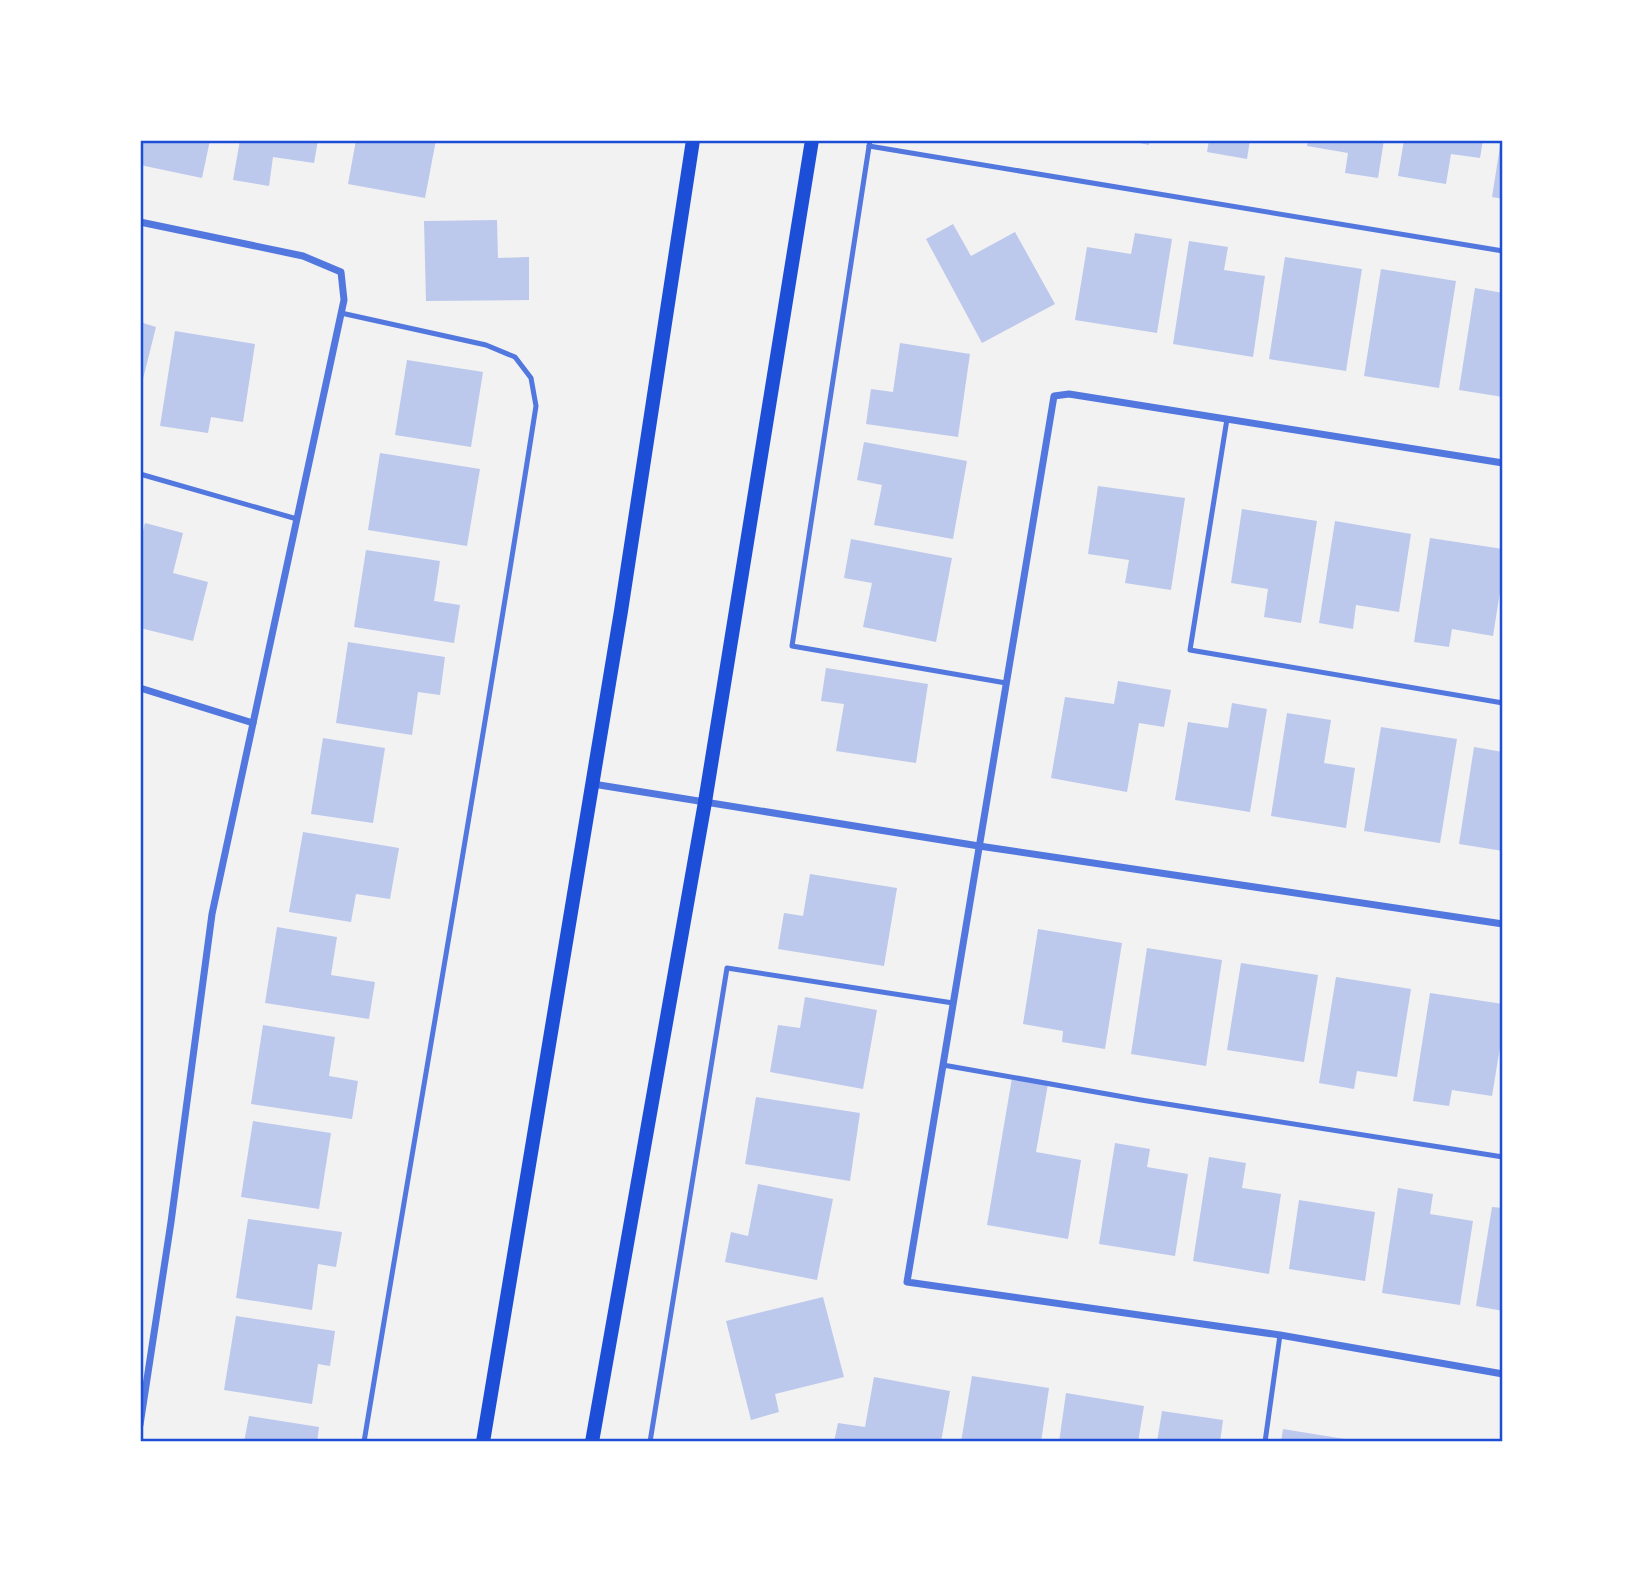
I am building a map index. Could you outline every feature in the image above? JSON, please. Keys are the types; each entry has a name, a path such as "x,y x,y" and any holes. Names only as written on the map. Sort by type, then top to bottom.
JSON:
{"main road":[{"path":"483,1442 592,784 693,140"},
{"path":"592,1442 705,802 812,140"}],"street":[{"path":"140,222 303,256 341,272 344,300 212,914 172,1222 140,1425"},
{"path":"1503,463 1069,394 1054,396 907,1282 1280,1335 1503,1374"},
{"path":"140,688 253,723"},
{"path":"592,784 979,846 1503,924"}],"lane":[{"path":"1006,683 792,646 869,143 1503,251"},
{"path":"341,313 486,345 515,358 531,378 536,406 483,741 364,1442"},
{"path":"1227,419 1190,650 1503,703"},
{"path":"140,474 297,519"},
{"path":"650,1442 727,968 953,1003"},
{"path":"943,1065 1141,1100 1503,1157"},
{"path":"1265,1442 1280,1335"}],"building":[{"path":"140,140 210,140 202,178 140,165"},
{"path":"240,140 318,140 314,163 273,157 269,186 233,180"},
{"path":"356,140 436,140 425,198 348,184"},
{"path":"1125,140 1149,140 1149,145"},
{"path":"1209,140 1250,140 1247,159 1207,152"},
{"path":"1308,140 1384,140 1378,178 1345,173 1348,153 1307,146"},
{"path":"1404,140 1483,140 1480,158 1451,154 1446,184 1398,176"},
{"path":"1503,140 1503,199 1492,197"},
{"path":"497,220 498,258 529,257 529,300 426,301 424,221"},
{"path":"953,224 971,256 1015,232 1055,304 982,343 926,239"},
{"path":"1135,233 1172,239 1157,333 1075,320 1087,247 1131,254"},
{"path":"1189,241 1228,247 1224,270 1265,276 1253,357 1173,344"},
{"path":"1285,257 1362,269 1346,371 1269,359"},
{"path":"1381,269 1456,281 1439,388 1364,376"},
{"path":"1475,288 1503,293 1503,397 1459,390"},
{"path":"140,322 156,327 141,387 140,387"},
{"path":"175,331 255,344 243,422 211,417 208,433 160,426"},
{"path":"900,343 970,354 958,437 866,424 871,389 893,392"},
{"path":"407,360 483,372 471,447 395,435"},
{"path":"864,442 967,461 953,539 874,525 882,485 857,480"},
{"path":"380,453 480,469 467,546 368,530"},
{"path":"1098,486 1185,498 1171,590 1125,583 1129,560 1088,554"},
{"path":"1242,509 1317,521 1301,623 1264,617 1268,589 1231,583"},
{"path":"1335,521 1411,534 1399,612 1356,605 1353,629 1319,623"},
{"path":"145,523 183,533 173,573 208,582 193,641 140,628 140,543"},
{"path":"1430,538 1503,549 1503,573 1493,636 1452,629 1449,647 1414,642"},
{"path":"851,539 952,558 936,642 863,627 872,583 844,578"},
{"path":"366,550 440,561 434,601 460,605 454,643 354,627"},
{"path":"348,642 445,657 440,695 418,692 412,735 336,723"},
{"path":"826,668 928,684 916,763 836,751 844,704 821,701"},
{"path":"1118,681 1171,690 1164,727 1139,723 1127,792 1051,778 1065,697 1114,704"},
{"path":"1232,703 1267,709 1250,812 1175,800 1188,722 1228,728"},
{"path":"1287,713 1331,720 1324,763 1355,768 1346,828 1271,816"},
{"path":"1381,727 1457,739 1440,843 1364,831"},
{"path":"323,738 385,748 373,823 311,814"},
{"path":"1474,747 1503,752 1503,851 1459,844"},
{"path":"303,832 399,848 390,899 356,894 351,922 289,912"},
{"path":"810,874 897,888 884,966 778,949 784,913 803,916"},
{"path":"277,927 337,937 331,975 375,982 369,1019 265,1003"},
{"path":"1038,929 1122,943 1105,1049 1062,1042 1063,1031 1023,1024"},
{"path":"1147,948 1222,960 1206,1066 1131,1054"},
{"path":"1241,963 1318,975 1304,1062 1227,1050"},
{"path":"1336,977 1411,989 1397,1077 1357,1071 1354,1089 1319,1083"},
{"path":"1430,993 1503,1004 1503,1029 1492,1096 1452,1090 1449,1106 1413,1101"},
{"path":"805,997 877,1010 863,1089 770,1072 778,1025 800,1028"},
{"path":"263,1025 335,1037 329,1076 358,1081 352,1119 251,1104"},
{"path":"1012,1078 1048,1084 1036,1152 1081,1160 1068,1239 987,1225"},
{"path":"756,1097 860,1113 850,1181 745,1164"},
{"path":"253,1121 331,1133 319,1209 241,1197"},
{"path":"1115,1143 1150,1149 1147,1167 1188,1174 1175,1256 1099,1244"},
{"path":"1209,1157 1246,1163 1242,1188 1281,1194 1269,1274 1193,1261"},
{"path":"758,1184 833,1199 817,1280 725,1262 731,1232 748,1236"},
{"path":"1398,1188 1433,1194 1430,1214 1473,1221 1460,1305 1382,1293"},
{"path":"1299,1200 1375,1212 1365,1281 1289,1269"},
{"path":"1492,1207 1503,1208 1503,1311 1476,1306"},
{"path":"248,1219 342,1232 336,1267 318,1264 312,1310 236,1298"},
{"path":"823,1297 844,1377 775,1394 779,1412 751,1420 726,1321"},
{"path":"236,1316 335,1331 330,1366 318,1364 312,1404 224,1390"},
{"path":"972,1376 1049,1388 1041,1442 961,1442"},
{"path":"874,1377 950,1391 941,1442 834,1442 838,1423 865,1427"},
{"path":"1066,1393 1144,1406 1138,1442 1059,1442"},
{"path":"1162,1411 1223,1420 1220,1442 1157,1442"},
{"path":"249,1416 319,1427 317,1442 244,1442"},
{"path":"1283,1429 1357,1441 1357,1442 1281,1442"}]}
